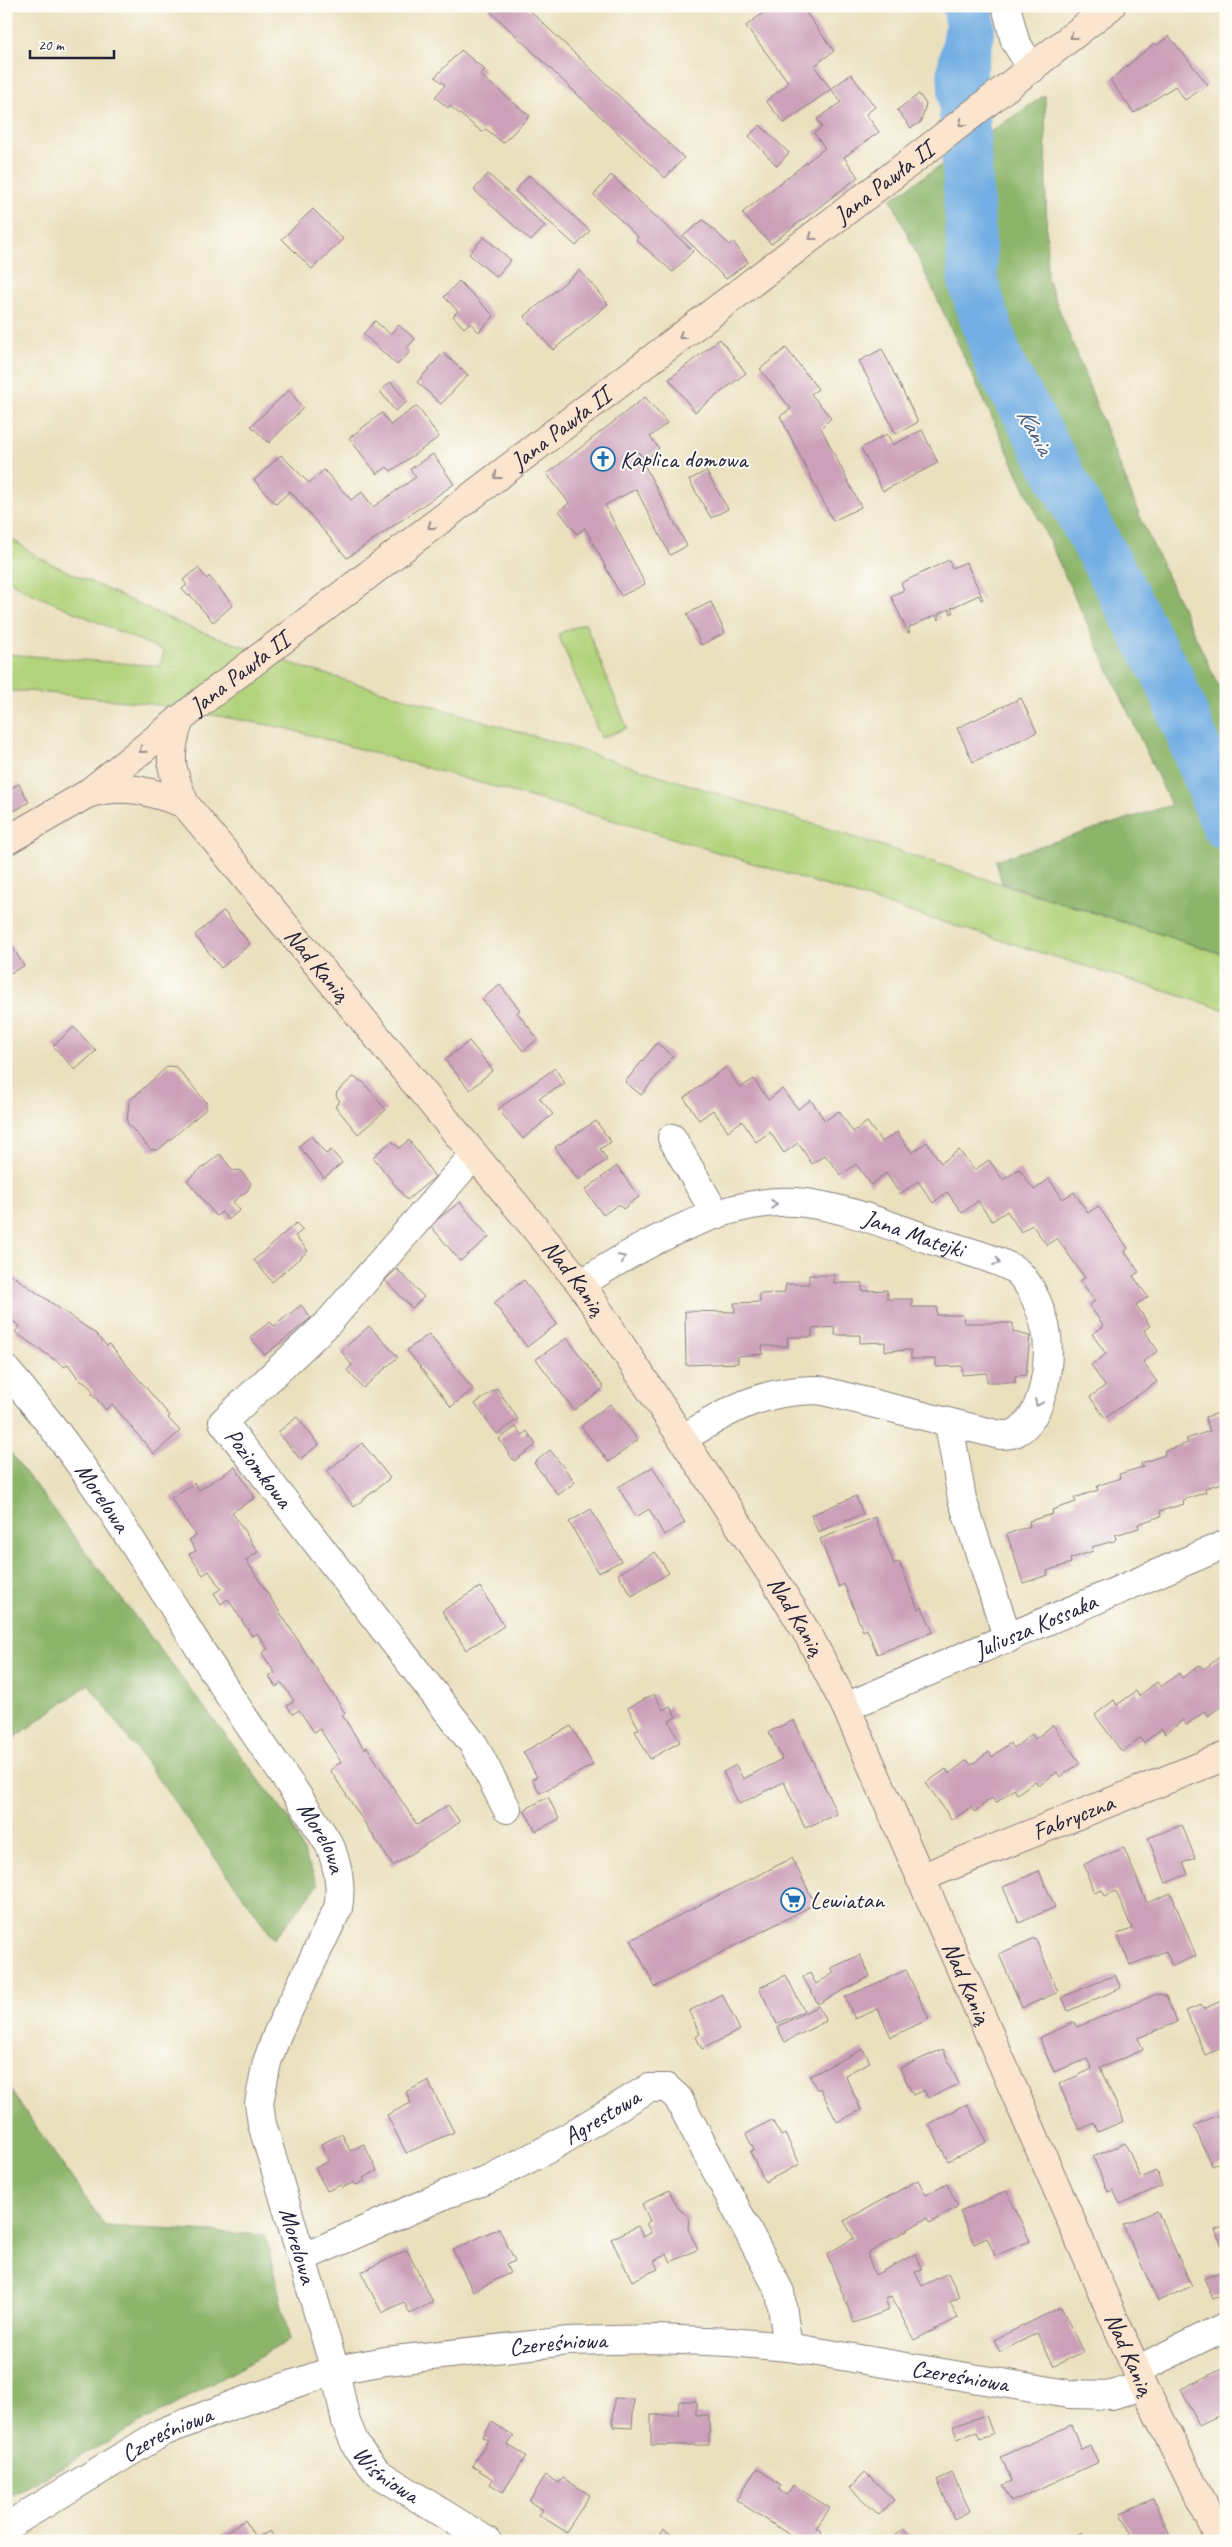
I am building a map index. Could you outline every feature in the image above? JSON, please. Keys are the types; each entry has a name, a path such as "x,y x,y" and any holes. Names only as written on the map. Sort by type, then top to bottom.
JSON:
{"street":[{"path":"1006,6 1015,41 1032,69"},
{"name":"Jana Pawła II","path":"6,841 87,794 180,719 1032,69 1111,6"},
{"name":"Nad Kanią","path":"180,719 173,740 170,759 173,776 184,804"},
{"name":"Nad Kanią","path":"87,794 105,788 150,790 184,804 198,818 581,1284 684,1438 810,1638 846,1707 1140,2377 1221,2541"},
{"path":"672,1138 716,1215"},
{"name":"Poziomkowa","path":"474,1155 327,1324 223,1422 474,1745 507,1809"},
{"name":"Jana Matejki","path":"581,1284 617,1261 677,1230 716,1215 761,1205 794,1202 818,1205 994,1261 1018,1272 1039,1304 1047,1331 1048,1361 1040,1401 1030,1419 1015,1434 1000,1436 818,1390 790,1390 758,1398 714,1419 684,1438"},
{"name":"Morelowa","path":"6,1370 38,1406 112,1510 229,1695 316,1823 331,1848 338,1869 341,1892 338,1908 278,2032 261,2084 259,2103 262,2124 335,2370"},
{"path":"949,1424 962,1499 1008,1639"},
{"name":"Juliusza Kossaka","path":"846,1707 1226,1544"},
{"name":"Fabryczna","path":"920,1878 1226,1756"},
{"name":"Agrestowa","path":"302,2258 446,2194 489,2180 548,2149 649,2088 667,2088 678,2098 780,2292 788,2347"},
{"name":"Czereśniowa","path":"6,2527 163,2432 235,2404 335,2370 386,2361 568,2341 657,2339 730,2342 788,2347 1068,2394 1112,2395 1226,2326"},
{"name":"Wiśniowa","path":"335,2370 346,2422 357,2448 378,2473 487,2541"}],"green space":[{"path":"1045,95 1047,278 1142,522 1226,702 1226,955 1002,883 996,860 1171,805 891,199"},
{"path":"6,535 41,559 188,627 308,669 567,746 1226,955 1226,1010 633,826 285,728 146,703 28,691 6,691 6,654 160,666 164,651 26,591 6,578"},
{"path":"585,623 627,728 601,738 558,634"},
{"path":"6,1447 289,1819 318,1885 274,1939 89,1684 6,1744"},
{"path":"6,2084 105,2226 265,2235 290,2340 6,2498"}],"building":[{"path":"492,6 525,6 684,158 665,178 489,10"},
{"path":"772,6 801,6 834,51 814,66 831,89 784,123 766,101 789,83 746,26"},
{"path":"1169,36 1208,85 1185,100 1175,86 1134,113 1110,80 1155,43 1157,45"},
{"path":"461,50 485,70 480,75 530,116 503,143 486,129 482,132 450,106 448,108 435,97 445,85 435,77"},
{"path":"851,74 875,107 866,114 879,132 844,157 858,177 771,244 742,213 825,148 814,133 822,127 817,119 841,102 831,89"},
{"path":"919,94 926,104 921,122 911,128 897,110"},
{"path":"760,125 789,153 777,166 749,136"},
{"path":"488,174 545,226 531,241 474,190"},
{"path":"529,175 590,231 576,246 515,191"},
{"path":"611,175 693,251 673,272 636,240 638,237 594,195"},
{"path":"313,209 343,239 312,269 282,239"},
{"path":"703,220 730,245 734,243 748,262 726,279 683,236"},
{"path":"484,237 511,260 496,277 469,254"},
{"path":"580,270 608,304 553,350 524,317"},
{"path":"459,281 494,316 479,332 470,323 464,328 453,316 458,311 444,297"},
{"path":"375,321 390,334 399,325 415,339 406,349 410,352 397,365 363,334"},
{"path":"720,339 746,373 695,412 669,379"},
{"path":"786,348 818,389 811,394 831,418 821,428 861,507 833,521 780,416 791,409 760,369"},
{"path":"882,349 918,422 896,434 859,361"},
{"path":"443,353 468,375 441,404 417,382"},
{"path":"391,382 407,402 395,411 380,391"},
{"path":"289,390 303,408 269,443 251,426"},
{"path":"645,397 667,423 650,437 659,448 645,460 636,449 687,546 670,555 636,489 605,505 645,584 621,596 585,528 577,534 559,511 569,503 547,474"},
{"path":"417,406 439,437 391,471 387,467 377,474 349,438 382,413 390,425"},
{"path":"922,430 938,463 883,491 861,448 887,434 893,445"},
{"path":"433,454 454,484 347,558 290,491 276,504 254,480 281,455 309,483 324,470 351,500 362,492 373,507 416,477 410,469"},
{"path":"706,471 728,509 711,518 689,480"},
{"path":"949,560 952,568 966,562 983,599 981,600 979,595 951,608 953,613 951,614 949,609 938,614 940,619 938,620 936,615 908,628 910,632 908,633 891,596 904,590 901,583"},
{"path":"198,568 207,579 209,576 233,605 213,622 190,595 188,596 182,589 187,585 183,580"},
{"path":"711,602 725,633 701,645 687,614"},
{"path":"1021,698 1037,732 973,762 957,728"},
{"path":"6,784 9,789 19,784 29,802 6,816"},
{"path":"224,911 250,944 221,968 195,935"},
{"path":"6,937 24,966 6,975"},
{"path":"500,985 520,1010 517,1012 538,1039 523,1051 482,999"},
{"path":"74,1027 96,1051 75,1070 53,1046"},
{"path":"469,1041 493,1070 470,1090 445,1060"},
{"path":"657,1043 673,1056 641,1095 625,1082"},
{"path":"168,1066 176,1067 206,1102 206,1109 158,1150 151,1150 127,1123 129,1101"},
{"path":"726,1067 740,1088 754,1079 768,1100 782,1089 798,1109 811,1100 825,1121 839,1111 853,1132 867,1122 882,1142 897,1132 912,1153 927,1142 941,1163 959,1150 974,1170 989,1160 1003,1180 1019,1169 1034,1190 1049,1179 1063,1199 1074,1192 1088,1213 1098,1206 1128,1248 1125,1252 1139,1272 1133,1276 1148,1297 1136,1305 1150,1326 1144,1330 1158,1351 1143,1362 1157,1382 1105,1418 1090,1397 1105,1386 1091,1365 1106,1354 1092,1334 1104,1326 1089,1305 1095,1301 1080,1280 1085,1278 1057,1238 1047,1245 1032,1225 1021,1232 1007,1211 992,1221 978,1201 962,1213 947,1192 933,1203 918,1181 900,1194 886,1173 871,1185 856,1164 841,1175 825,1155 812,1164 798,1143 784,1153 770,1132 756,1142 742,1121 728,1131 713,1110 699,1120 684,1098"},
{"path":"555,1068 565,1084 539,1098 553,1114 523,1139 498,1109"},
{"path":"353,1077 363,1082 386,1110 358,1134 335,1106 340,1101 336,1096 337,1092"},
{"path":"596,1121 611,1142 600,1149 607,1160 578,1180 555,1147"},
{"path":"311,1136 326,1154 331,1150 342,1163 324,1178 299,1146"},
{"path":"409,1140 435,1177 407,1200 373,1157 392,1141 399,1148"},
{"path":"220,1154 233,1171 240,1170 251,1183 248,1190 233,1202 240,1210 228,1220 222,1212 216,1216 187,1180"},
{"path":"617,1166 639,1197 623,1209 619,1204 603,1215 585,1190"},
{"path":"460,1202 489,1237 460,1261 430,1225"},
{"path":"296,1223 303,1230 295,1236 308,1251 272,1282 254,1260"},
{"path":"397,1269 424,1297 412,1308 385,1280"},
{"path":"6,1271 96,1334 107,1346 109,1344 170,1416 168,1418 180,1431 154,1454 112,1404 106,1410 92,1394 93,1391 84,1381 80,1381 68,1364 65,1367 15,1332 20,1326 11,1320 6,1327"},
{"path":"809,1275 834,1275 834,1283 862,1283 862,1291 887,1290 887,1299 912,1299 912,1307 937,1307 937,1315 963,1315 964,1323 1013,1323 1013,1332 1030,1336 1026,1375 1015,1376 1015,1382 987,1382 987,1373 962,1375 962,1366 936,1367 936,1359 911,1359 911,1350 885,1351 885,1342 860,1343 860,1335 835,1335 834,1327 812,1329 812,1337 787,1337 788,1346 762,1346 763,1354 738,1356 738,1363 686,1365 685,1311 735,1312 734,1303 760,1302 759,1294 784,1293 786,1284 809,1284"},
{"path":"524,1280 557,1324 527,1347 494,1303"},
{"path":"301,1305 311,1318 265,1355 250,1337 270,1322 274,1326"},
{"path":"369,1326 398,1357 363,1388 347,1370 352,1365 341,1351"},
{"path":"429,1334 473,1389 451,1407 407,1350"},
{"path":"567,1338 604,1388 574,1410 536,1359"},
{"path":"497,1388 518,1419 497,1434 475,1404"},
{"path":"610,1404 638,1440 609,1462 581,1426"},
{"path":"1226,1411 1226,1482 1205,1488 1206,1492 1183,1500 1184,1504 1160,1511 1161,1516 1138,1524 1139,1528 1115,1535 1116,1539 1114,1541 1092,1547 1093,1551 1070,1559 1071,1563 1047,1571 1048,1575 1023,1583 1007,1534 1030,1526 1029,1521 1053,1514 1052,1510 1076,1502 1074,1498 1098,1490 1097,1486 1120,1478 1119,1474 1143,1467 1141,1463 1165,1455 1164,1451 1188,1443 1186,1439 1210,1431 1205,1417"},
{"path":"297,1417 319,1445 300,1459 278,1432"},
{"path":"516,1427 522,1435 527,1431 536,1445 514,1461 499,1439"},
{"path":"362,1443 390,1478 354,1507 327,1471"},
{"path":"550,1450 575,1482 558,1495 534,1463"},
{"path":"235,1467 255,1498 232,1512 258,1552 246,1560 345,1713 342,1715 364,1749 367,1747 417,1825 448,1805 460,1822 393,1866 330,1770 341,1762 320,1729 314,1732 299,1710 293,1714 287,1706 294,1701 282,1683 276,1687 269,1677 275,1673 262,1653 268,1649 257,1633 252,1636 228,1599 221,1604 214,1593 221,1589 209,1571 203,1575 189,1554 196,1551 189,1540 196,1536 171,1498 194,1483 199,1490"},
{"path":"653,1467 685,1523 664,1535 649,1509 636,1517 618,1487"},
{"path":"856,1496 863,1514 818,1532 811,1515"},
{"path":"591,1509 621,1561 598,1573 569,1522"},
{"path":"875,1517 894,1564 899,1562 918,1609 922,1607 933,1632 877,1654 867,1629 863,1631 844,1584 839,1587 820,1539"},
{"path":"655,1552 669,1573 632,1596 618,1574"},
{"path":"480,1587 504,1626 466,1650 442,1611"},
{"path":"1222,1655 1226,1661 1226,1703 1208,1716 1205,1711 1186,1725 1183,1720 1165,1734 1162,1729 1143,1743 1140,1738 1122,1752 1095,1715 1114,1700 1117,1705 1136,1691 1139,1696 1157,1682 1161,1687 1179,1673 1182,1678 1200,1665 1204,1669"},
{"path":"654,1694 663,1710 670,1706 676,1717 669,1721 680,1742 650,1759 635,1731 639,1729 628,1708"},
{"path":"794,1720 837,1814 805,1828 784,1782 739,1804 723,1772 736,1765 743,1779 782,1759 769,1732"},
{"path":"1053,1725 1080,1763 1060,1777 1057,1772 1039,1786 1035,1781 1017,1794 1014,1789 996,1803 992,1798 974,1812 971,1807 952,1820 926,1783 946,1769 949,1774 967,1760 971,1765 989,1752 992,1757 1010,1743 1014,1748 1032,1734 1035,1739"},
{"path":"571,1726 593,1765 540,1793 532,1779 537,1777 523,1752"},
{"path":"548,1797 559,1819 536,1831 524,1810"},
{"path":"1182,1825 1195,1858 1183,1863 1188,1874 1166,1883 1148,1838"},
{"path":"1124,1848 1147,1903 1171,1893 1196,1956 1172,1966 1166,1951 1130,1965 1117,1934 1132,1929 1116,1891 1105,1896 1102,1890 1094,1893 1084,1864"},
{"path":"792,1858 815,1904 655,1987 631,1940"},
{"path":"1039,1871 1055,1907 1019,1923 1003,1887"},
{"path":"1035,1938 1058,1992 1022,2008 999,1954"},
{"path":"860,1955 870,1976 818,2004 803,1977 810,1973 816,1984 834,1973 831,1968"},
{"path":"906,1970 929,2019 891,2037 878,2009 855,2019 845,1997"},
{"path":"786,1975 804,2011 777,2024 759,1988"},
{"path":"1115,1975 1121,1988 1068,2011 1062,1997"},
{"path":"722,1994 740,2030 702,2049 696,2037 700,2034 689,2011"},
{"path":"1157,1994 1166,1996 1177,2022 1138,2038 1143,2050 1100,2068 1124,2121 1098,2132 1094,2123 1079,2130 1059,2084 1092,2069 1087,2059 1054,2072 1039,2038 1075,2022 1077,2027"},
{"path":"1226,1999 1226,2046 1205,2055 1186,2011 1201,2005 1203,2009"},
{"path":"818,2006 826,2021 785,2042 777,2027"},
{"path":"863,2049 870,2062 845,2075 861,2110 837,2122 820,2088 817,2090 810,2076"},
{"path":"943,2049 959,2084 928,2098 924,2090 913,2095 900,2068"},
{"path":"428,2081 454,2132 406,2153 387,2115 411,2103 406,2092"},
{"path":"967,2104 987,2142 948,2161 929,2124"},
{"path":"1218,2115 1226,2131 1226,2160 1212,2166 1194,2126"},
{"path":"772,2120 781,2136 785,2134 800,2164 765,2182 750,2152 754,2150 746,2134"},
{"path":"342,2134 350,2151 364,2144 377,2171 363,2178 365,2181 355,2185 354,2182 342,2188 340,2185 327,2191 315,2168 329,2161 321,2144"},
{"path":"1125,2143 1141,2178 1156,2171 1162,2186 1120,2204 1113,2190 1108,2192 1093,2157"},
{"path":"918,2180 926,2195 947,2184 958,2206 930,2223 927,2218 867,2254 875,2275 915,2254 922,2269 915,2272 922,2286 948,2273 960,2297 950,2302 958,2318 914,2340 891,2296 885,2298 889,2310 854,2323 827,2254 854,2238 844,2221"},
{"path":"669,2190 678,2208 689,2217 688,2229 698,2249 671,2262 667,2254 654,2261 658,2269 632,2281 611,2239 638,2226 643,2237 651,2233 646,2223 650,2221 642,2204"},
{"path":"1007,2191 1030,2241 995,2256 987,2238 974,2244 960,2212"},
{"path":"1157,2211 1192,2286 1158,2301 1123,2225"},
{"path":"1226,2226 1226,2255 1215,2230"},
{"path":"499,2228 515,2261 506,2265 510,2273 473,2291 453,2250"},
{"path":"407,2250 433,2302 410,2314 404,2302 382,2313 361,2272"},
{"path":"1226,2270 1226,2293 1213,2298 1204,2278"},
{"path":"1061,2307 1083,2352 1054,2366 1037,2333 1000,2352 994,2340"},
{"path":"1226,2367 1226,2412 1199,2425 1181,2389"},
{"path":"614,2398 634,2399 632,2428 613,2427"},
{"path":"679,2401 696,2401 696,2415 709,2415 709,2445 651,2445 651,2415 678,2415"},
{"path":"986,2415 993,2435 980,2439 977,2432 957,2439 953,2426"},
{"path":"492,2422 514,2436 508,2445 526,2456 503,2492 490,2484 493,2479 472,2466 488,2440 483,2437"},
{"path":"1071,2425 1082,2450 1091,2446 1098,2462 1011,2502 1003,2485 1012,2481 1001,2457"},
{"path":"757,2468 781,2486 778,2489 786,2495 793,2485 830,2508 816,2528 822,2532 816,2541 799,2541 736,2500"},
{"path":"865,2472 894,2500 879,2515 850,2488"},
{"path":"952,2473 970,2511 954,2519 937,2480"},
{"path":"546,2475 559,2483 563,2478 590,2495 566,2532 539,2515 543,2510 529,2501"},
{"path":"1153,2499 1171,2537 1163,2541 1125,2541 1124,2537 1131,2534 1121,2513"},
{"path":"245,2520 256,2539 270,2531 276,2541 210,2541"},
{"path":"663,2529 682,2541 646,2541 650,2535 657,2539"},
{"path":"903,2529 915,2541 890,2541"},
{"path":"1082,2532 1086,2541 1062,2541"}],"waterway":[{"name":"Kania","path":"968,6 970,27 962,71 973,282 1000,366 1024,407 1171,683 1226,825"}],"place":[{"name":"Kaplica domowa","path":"603,459"},
{"name":"Lewiatan","path":"793,1900"}]}
